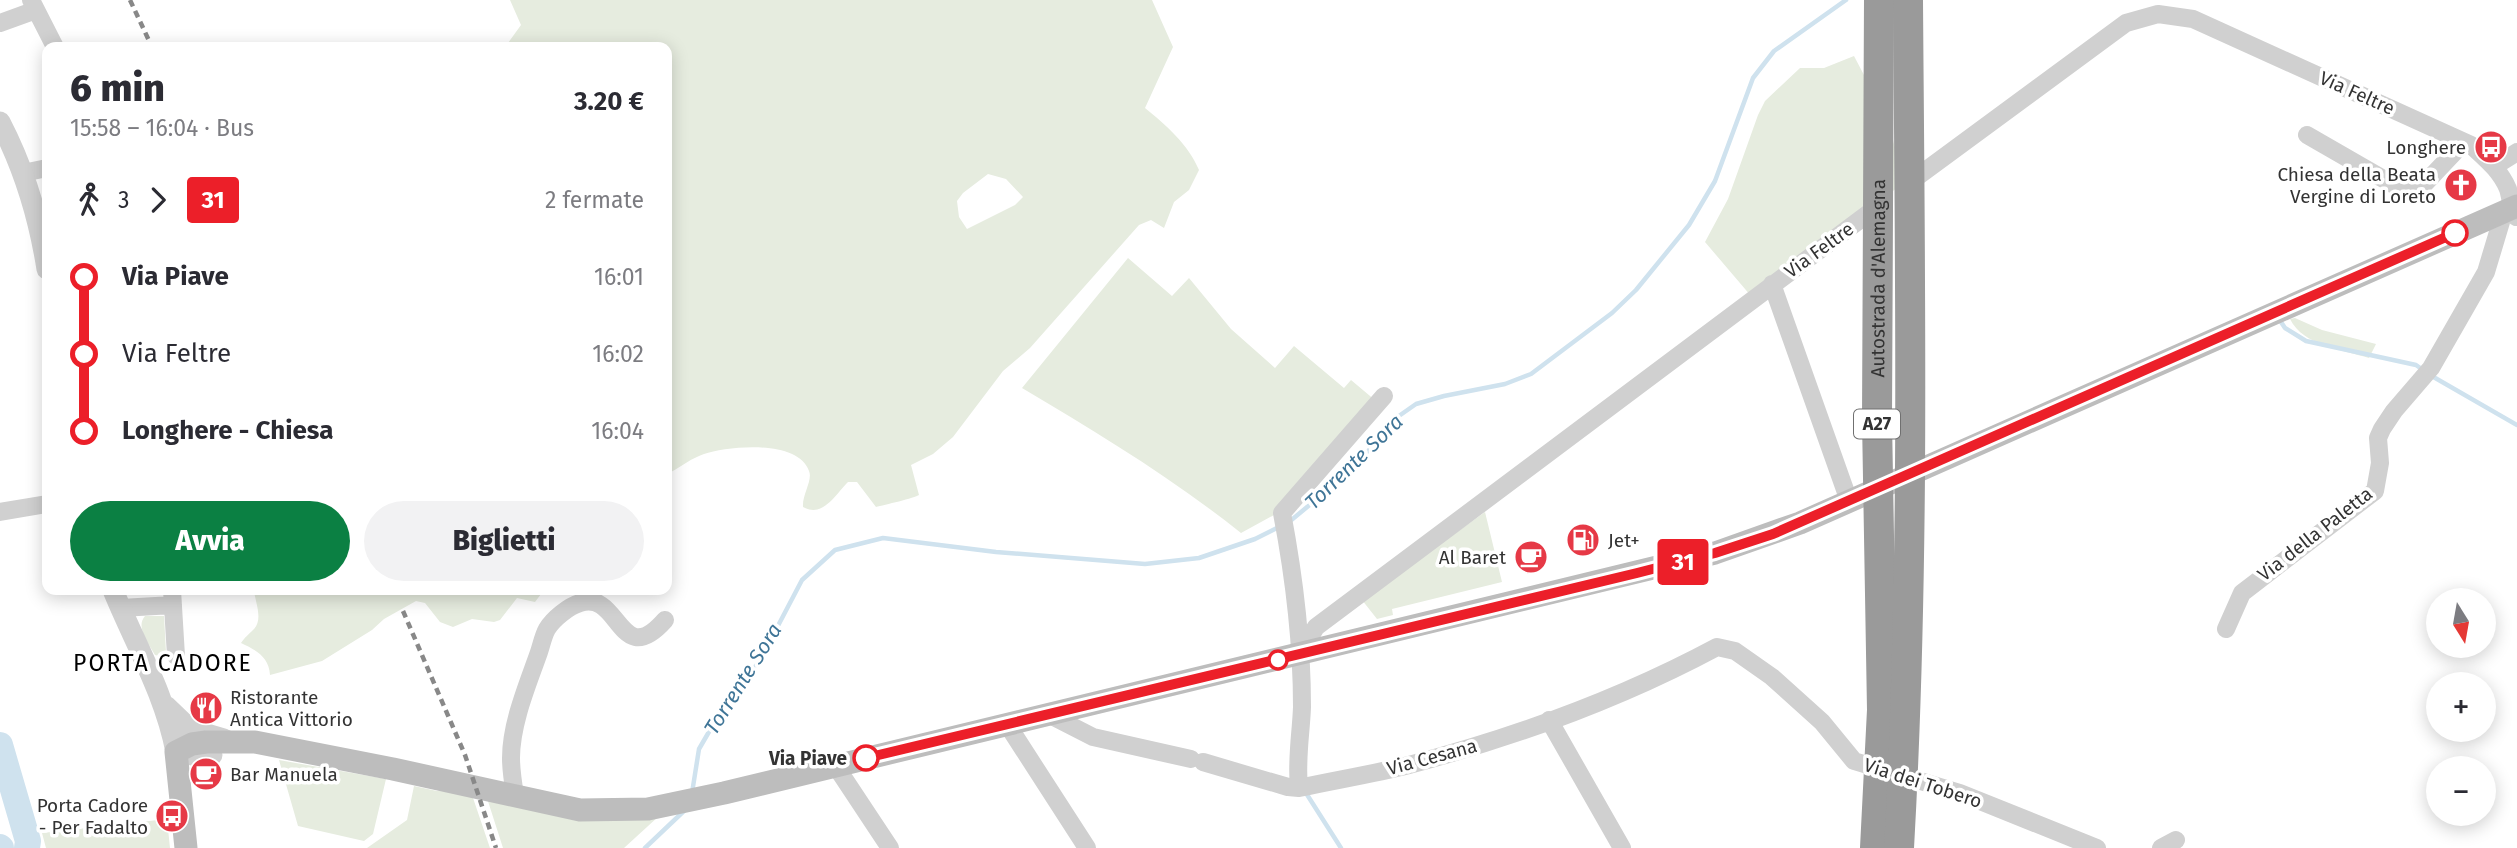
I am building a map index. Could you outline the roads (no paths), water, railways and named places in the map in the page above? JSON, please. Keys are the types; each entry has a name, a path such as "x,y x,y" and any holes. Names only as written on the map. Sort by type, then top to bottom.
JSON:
{"highway":[{"name":"Autostrada d'Alemagna","path":"1875,848 1882,710 1877,420 1879,0"},
{"name":"Autostrada d'Alemagna","path":"1899,848 1907,712 1911,419 1908,0"}],"main road":[{"path":"186,848 176,752 191,744 220,748 286,749 580,810 627,810 668,806 1660,568 1747,543 1849,501 2511,212"},
{"path":"181,788 185,772 191,765 220,748"}],"street":[{"path":"0,23 33,5 52,42"},
{"name":"Via Feltre","path":"1299,655 1316,627 1772,284 2126,23 2158,14 2193,19 2464,142 2495,166 2508,189 2511,212"},
{"path":"0,122 23,173 42,244"},
{"path":"2307,135 2413,196 2464,142"},
{"path":"2495,166 2517,152"},
{"name":"Via Feltre","path":"2495,166 2517,169"},
{"path":"23,173 42,169"},
{"name":"Via della Paletta","path":"2226,629 2242,593 2375,491 2380,463 2378,438 2382,429 2393,411 2431,368 2486,272 2501,222 2511,212"},
{"path":"1772,284 1849,501"},
{"path":"1048,715 1093,737 1197,760 1299,788 1297,755 1302,706 1292,561 1283,517 1284,509 1384,396"},
{"path":"0,512 42,505"},
{"path":"176,656 172,597 117,599 163,701 176,752"},
{"path":"515,795 511,757 514,739 547,629 556,619 581,602 597,602 605,607 629,635 640,639 654,633 665,620"},
{"name":"Via dei Tobero","path":"1549,720 1611,699 1717,647 1735,651 1772,677 1822,722 1854,761 1959,793 2097,848"},
{"path":"163,701 177,719 220,748"},
{"path":"1549,720 1622,848"},
{"name":"Via Cesana","path":"1299,788 1467,749 1549,720"},
{"path":"1007,724 1087,848"},
{"path":"835,765 890,848"}],"waterway":[{"name":"Torrente Sora","path":"1289,522 1353,469 1396,418 1416,404 1505,384 1531,374 1612,313 1636,290 1689,225 1715,181 1753,78 1774,51 1846,0"},
{"path":"2279,319 2285,328 2306,341 2416,365 2423,370"},
{"path":"2430,375 2517,425"},
{"name":"Torrente Sora","path":"692,793 699,749 728,699 759,662 802,580 835,550 883,538 996,552 1145,564 1199,558 1255,539 1281,526"},
{"path":"0,745 28,841 27,848"},
{"path":"1306,793 1341,848"},
{"name":"Torrente Sora","path":"645,848 685,810"}],"railway":[{"path":"130,0 150,42"},
{"path":"403,611 465,755 496,848"}],"place":[{"name":"Longhere","path":"2491,147"},
{"name":"Chiesa della Beata Vergine di Loreto","path":"2461,185"},
{"name":"Jet+","path":"1583,540"},
{"name":"Al Baret","path":"1531,557"},
{"name":"Ristorante Antica Vittorio","path":"206,708"},
{"name":"Via Piave","path":"866,758"},
{"name":"Bar Manuela","path":"206,774"},
{"name":"Porta Cadore - Per Fadalto","path":"172,816"}],"district":[{"name":"PORTA CADORE","path":"163,663"}]}
